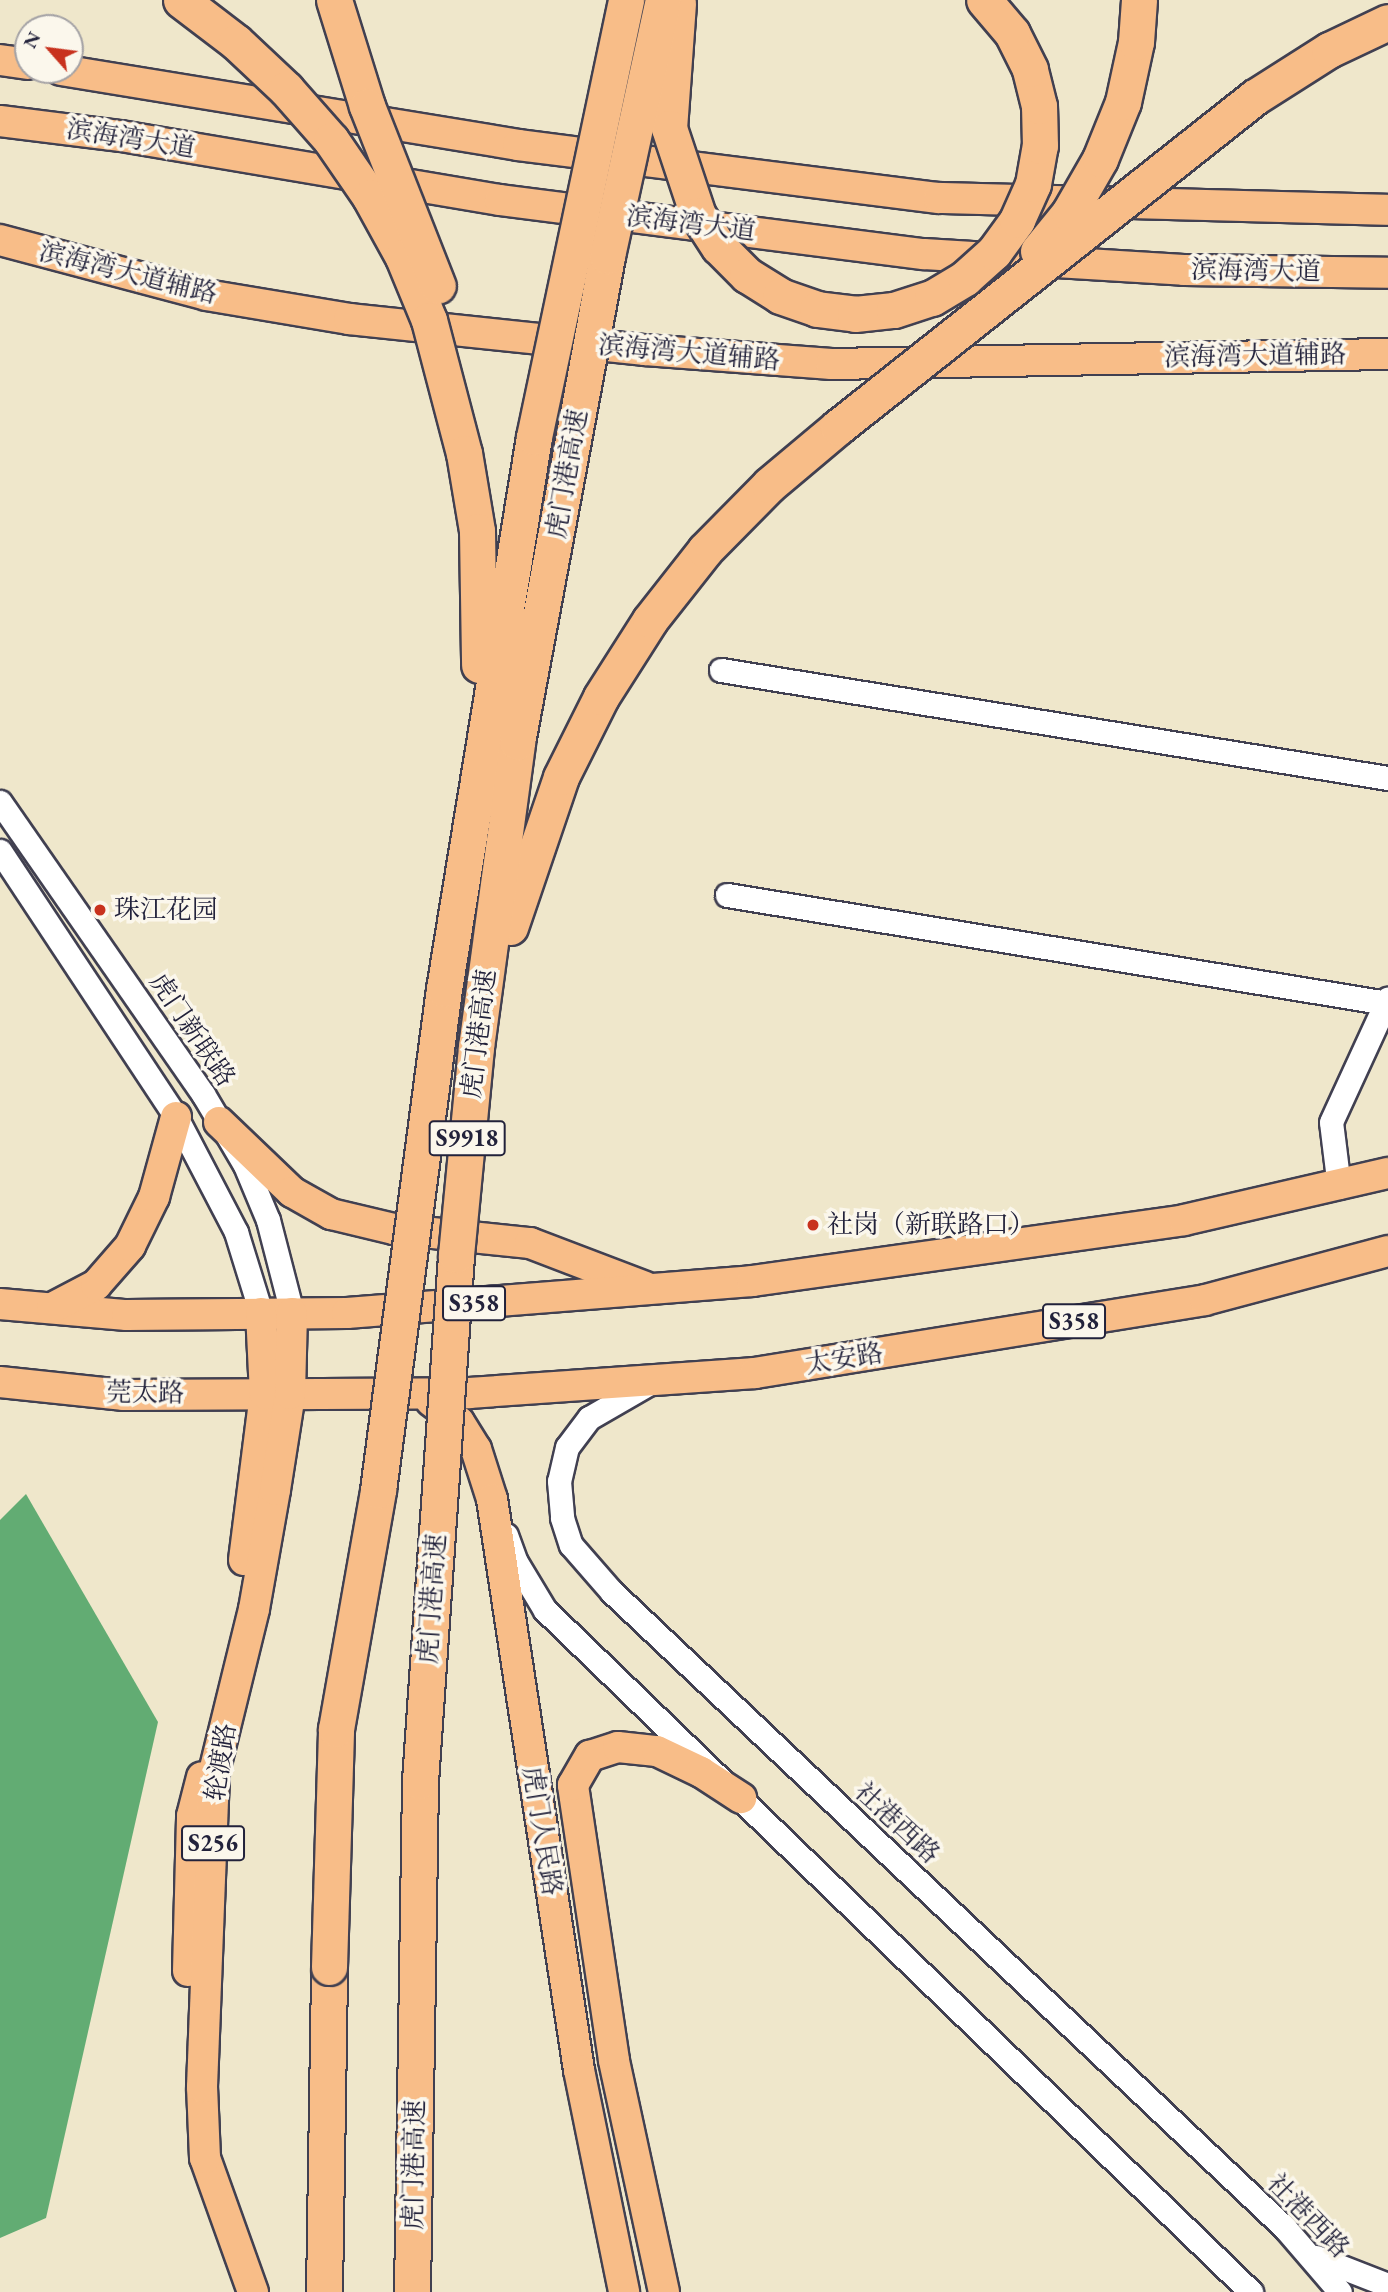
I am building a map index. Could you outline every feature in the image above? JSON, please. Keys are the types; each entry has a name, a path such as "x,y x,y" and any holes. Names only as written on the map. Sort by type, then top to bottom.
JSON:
{"highway":[{"path":"181,0 236,42 286,89 331,141 370,197 403,257 429,320 464,453 477,531"},
{"path":"334,0 367,106 438,287 462,369 475,453 475,794"},
{"name":"虎门港高速","path":"324,2292 336,1729 380,1476 475,794 534,437 625,0"},
{"name":"虎门港高速","path":"412,2292 420,1781 456,1255 476,1047 517,742 607,256 663,0"},
{"path":"678,0 669,128 698,215 719,247 747,275 780,296 817,309 856,314 919,302 965,278 995,252 1017,220 1032,184 1039,120 1030,69 1012,33 984,0"},
{"path":"979,316 1069,213 1100,159 1123,102 1136,42 1139,0"},
{"path":"476,1047 529,862 561,778 601,697 650,620 705,550 769,485 1255,97 1329,50 1388,22"}],"main road":[{"path":"84,74 569,152 939,198 1388,210"},
{"name":"滨海湾大道","path":"0,121 558,207 924,254 1184,270 1388,273"},
{"name":"滨海湾大道辅路","path":"0,240 206,295 349,319 645,350 831,364 1388,354"},
{"path":"51,1308 96,1285 130,1247 165,1167 176,1117"},
{"path":"219,1122 292,1192 331,1214 394,1229 530,1242 634,1285 656,1289"},
{"name":"S358","path":"292,1313 752,1281 1184,1220 1339,1187 1388,1173"},
{"name":"太安路","path":"277,1394 420,1393 755,1373 1205,1300 1388,1251"},
{"path":"0,1304 127,1315 292,1313"},
{"name":"轮渡路","path":"253,2292 205,2158 202,2087 214,1772 254,1609 277,1394 261,1313"},
{"name":"轮渡路","path":"235,2292 190,2172 184,2102 192,1830 240,1596 292,1313"},
{"name":"莞太路","path":"0,1382 124,1395 277,1394"},
{"name":"虎门人民路","path":"420,1393 459,1422 476,1449 492,1499 579,2070 624,2292"},
{"name":"虎门人民路","path":"664,2292 614,2060 573,1785 590,1756 618,1747 657,1751 701,1772 741,1798"}],"street":[{"path":"721,670 1388,778"},
{"name":"虎门新联路","path":"0,802 219,1122 245,1165 268,1220 292,1313"},
{"path":"0,850 176,1117"},
{"path":"727,895 1387,1001 1331,1122 1339,1187"},
{"name":"S256","path":"176,1117 236,1232 261,1313"},
{"name":"社港西路","path":"659,1380 589,1418 567,1447 559,1481 562,1518 571,1545 612,1592 1311,2254 1340,2292"},
{"path":"492,1499 516,1562 545,1609 1251,2292"},
{"path":"1311,2254 1388,2285"}],"green space":[{"path":"26,1494 158,1722 46,2218 0,2238 0,1520"}],"place":[{"name":"珠江花园","path":"100,910"},
{"name":"社岗（新联路口）","path":"813,1225"}]}
